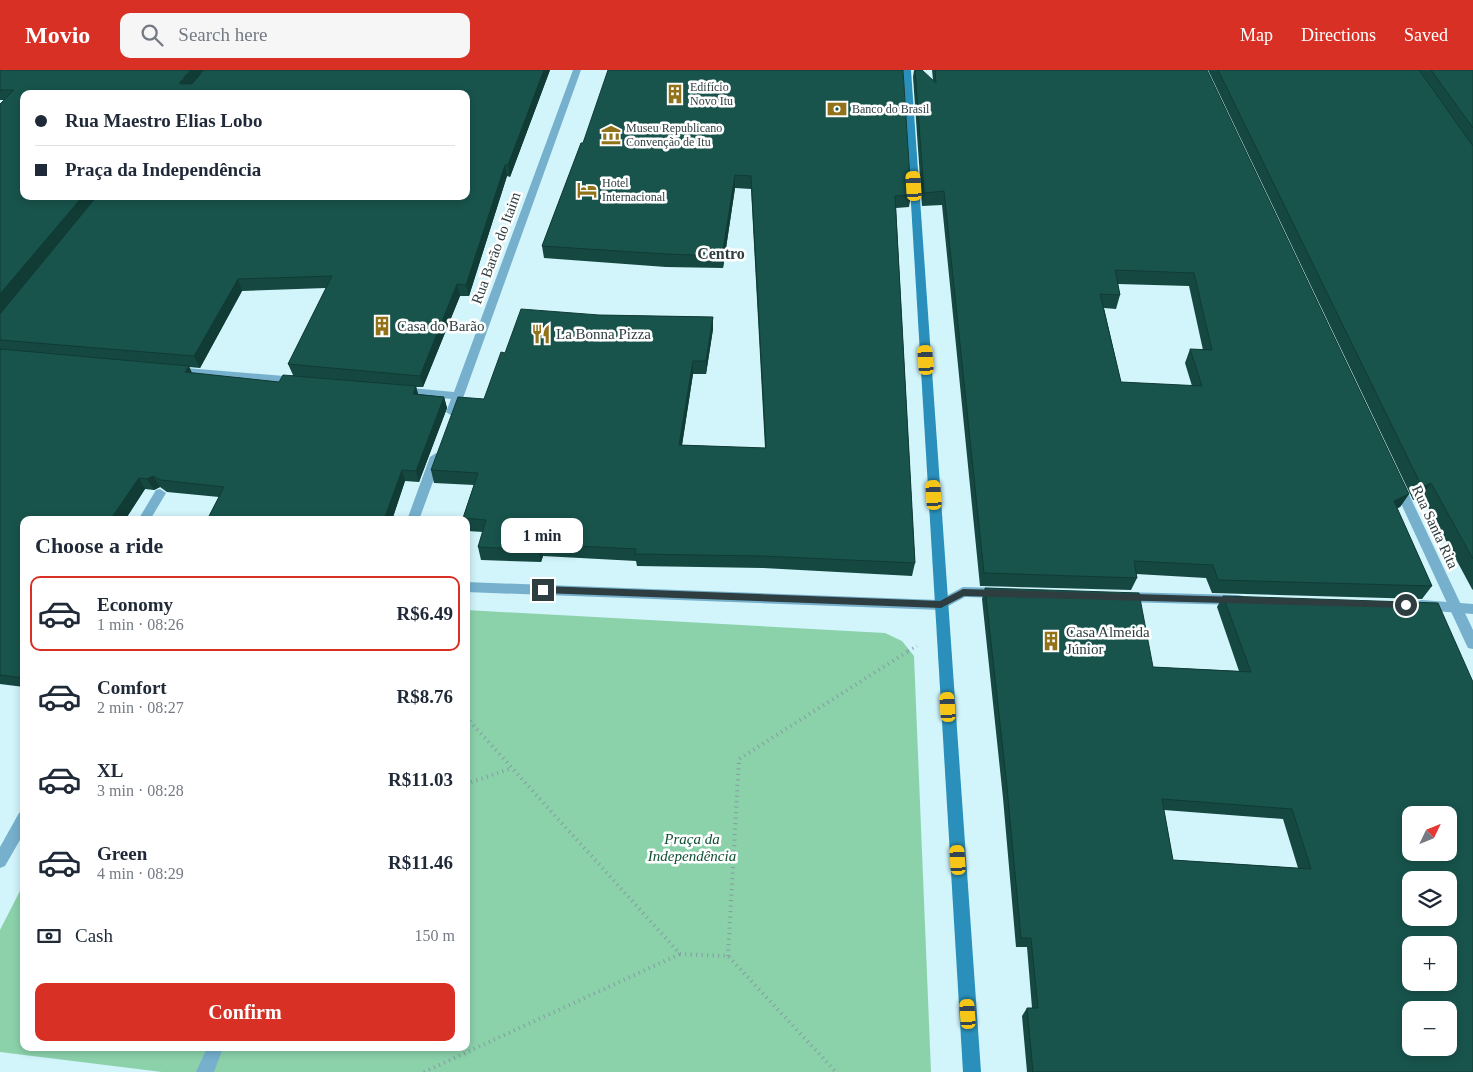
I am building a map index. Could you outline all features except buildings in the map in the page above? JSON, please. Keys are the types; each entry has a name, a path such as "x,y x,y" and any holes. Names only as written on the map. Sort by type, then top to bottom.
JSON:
{"main road":[{"path":"907,70 972,1072"}],"street":[{"name":"Rua Barão do Itaim","path":"448,422 577,70"},
{"path":"159,369 309,382"},
{"path":"388,390 458,396"},
{"path":"414,516 439,449"},
{"name":"Rua Santa Rita","path":"1395,478 1473,644"},
{"path":"146,516 160,494"},
{"path":"470,587 941,604 963,592 1012,594"},
{"path":"1110,596 1248,600"},
{"path":"1406,605 1456,606 1473,609"},
{"path":"0,862 20,825"},
{"path":"205,1072 213,1051"}],"path":[{"path":"728,956 739,759 943,630"},
{"path":"470,721 680,954"},
{"path":"470,783 512,768"},
{"path":"470,1051 680,954 728,956 836,1072"},
{"path":"424,1072 470,1051"}],"green space":[{"name":"Praça da Independência","path":"470,610 885,633 902,641 914,656 931,1072 162,1072 0,1052 0,930 20,891 20,1051 470,1051"}],"place":[{"name":"Edifício Novo Itu","path":"675,94"},
{"name":"Banco do Brasil","path":"837,109"},
{"name":"Museu Republicano Convenção de Itu","path":"611,135"},
{"name":"Hotel Internacional","path":"587,190"},
{"name":"Casa do Barão","path":"382,326"},
{"name":"La Bonna Pizza","path":"541,334"},
{"name":"Casa Almeida Júnior","path":"1051,641"}],"district":[{"name":"Centro","path":"721,253"}],"route":[{"path":"543,590 941,604 963,592 1406,605"}]}
